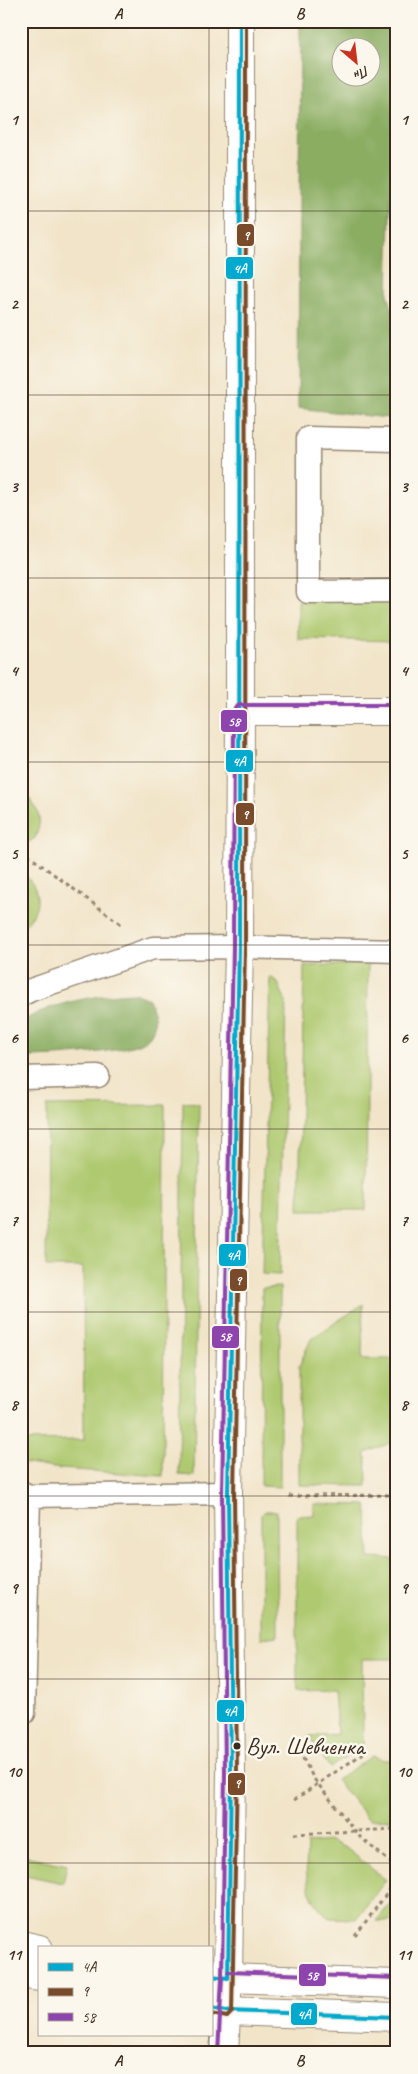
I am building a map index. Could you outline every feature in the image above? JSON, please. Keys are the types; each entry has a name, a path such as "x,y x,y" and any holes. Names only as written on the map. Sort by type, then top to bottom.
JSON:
{"main road":[{"path":"224,2053 219,2010 219,1977 231,1773 228,1492 239,947 240,21"},
{"path":"240,711 397,711"},
{"path":"21,1945 38,1949"},
{"path":"21,1974 38,1977"},
{"path":"219,1977 397,1984"},
{"path":"219,2010 397,2017"}],"lane":[{"path":"397,440 308,438 308,592 397,591"},
{"path":"21,995 153,948 239,947 397,951"},
{"path":"21,1078 98,1076"},
{"path":"24,1713 25,1494 169,1495 228,1492"}],"path":[{"path":"21,850 153,948"},
{"path":"289,1496 397,1495"},
{"path":"299,1751 318,1784 355,1831 397,1868"},
{"path":"294,1800 365,1752"},
{"path":"294,1834 397,1829"},
{"path":"355,1936 397,1880"}],"green space":[{"path":"300,21 395,21 388,295 397,324 397,419 298,408"},
{"path":"397,598 397,641 298,639 298,601"},
{"path":"21,789 35,806 39,823 35,838 21,847"},
{"path":"21,873 34,886 37,900 33,915 21,928"},
{"path":"368,964 366,1210 299,1210 304,966"},
{"path":"270,976 278,983 286,1002 280,1275 262,1274"},
{"path":"134,993 149,999 154,1020 151,1035 138,1044 108,1051 69,1055 25,1057 21,1055 21,1023 31,1016 75,1001 107,995"},
{"path":"183,1102 199,1103 194,1476 179,1475"},
{"path":"165,1105 163,1476 61,1469 21,1463 21,1441 84,1440 83,1267 46,1267 47,1106"},
{"path":"280,1287 280,1487 261,1486 262,1288"},
{"path":"363,1304 362,1359 397,1359 397,1440 366,1453 367,1486 299,1485 299,1366 311,1339"},
{"path":"314,1504 367,1505 369,1558 397,1559 397,1659 362,1659 363,1745 330,1768 309,1736 337,1734 334,1690 298,1691 297,1678 297,1516 314,1515"},
{"path":"266,1511 277,1511 278,1636 261,1638 261,1514"},
{"path":"372,1756 384,1760 397,1760 397,1819 369,1820 336,1780"},
{"path":"330,1841 346,1848 386,1880 356,1919 330,1918 321,1910 311,1893 306,1864 307,1843"},
{"path":"21,1855 67,1865 63,1883 21,1874"},
{"path":"397,1896 397,1921 376,1921"}],"transit line":[{"name":"4А","path":"212,1976 228,1978 231,1773 228,1493 239,947 240,21"},
{"name":"9","path":"212,2014 227,2017 232,2012 237,1773 234,1493 245,947 246,21"},
{"name":"58","path":"218,2053 222,1978 225,1773 222,1493 233,947 234,710 240,705 397,705"},
{"name":"58","path":"228,1972 397,1978"},
{"name":"4А","path":"212,2008 226,2011 397,2017"}],"place":[{"name":"Вул. Шевченка","path":"237,1746"}]}
